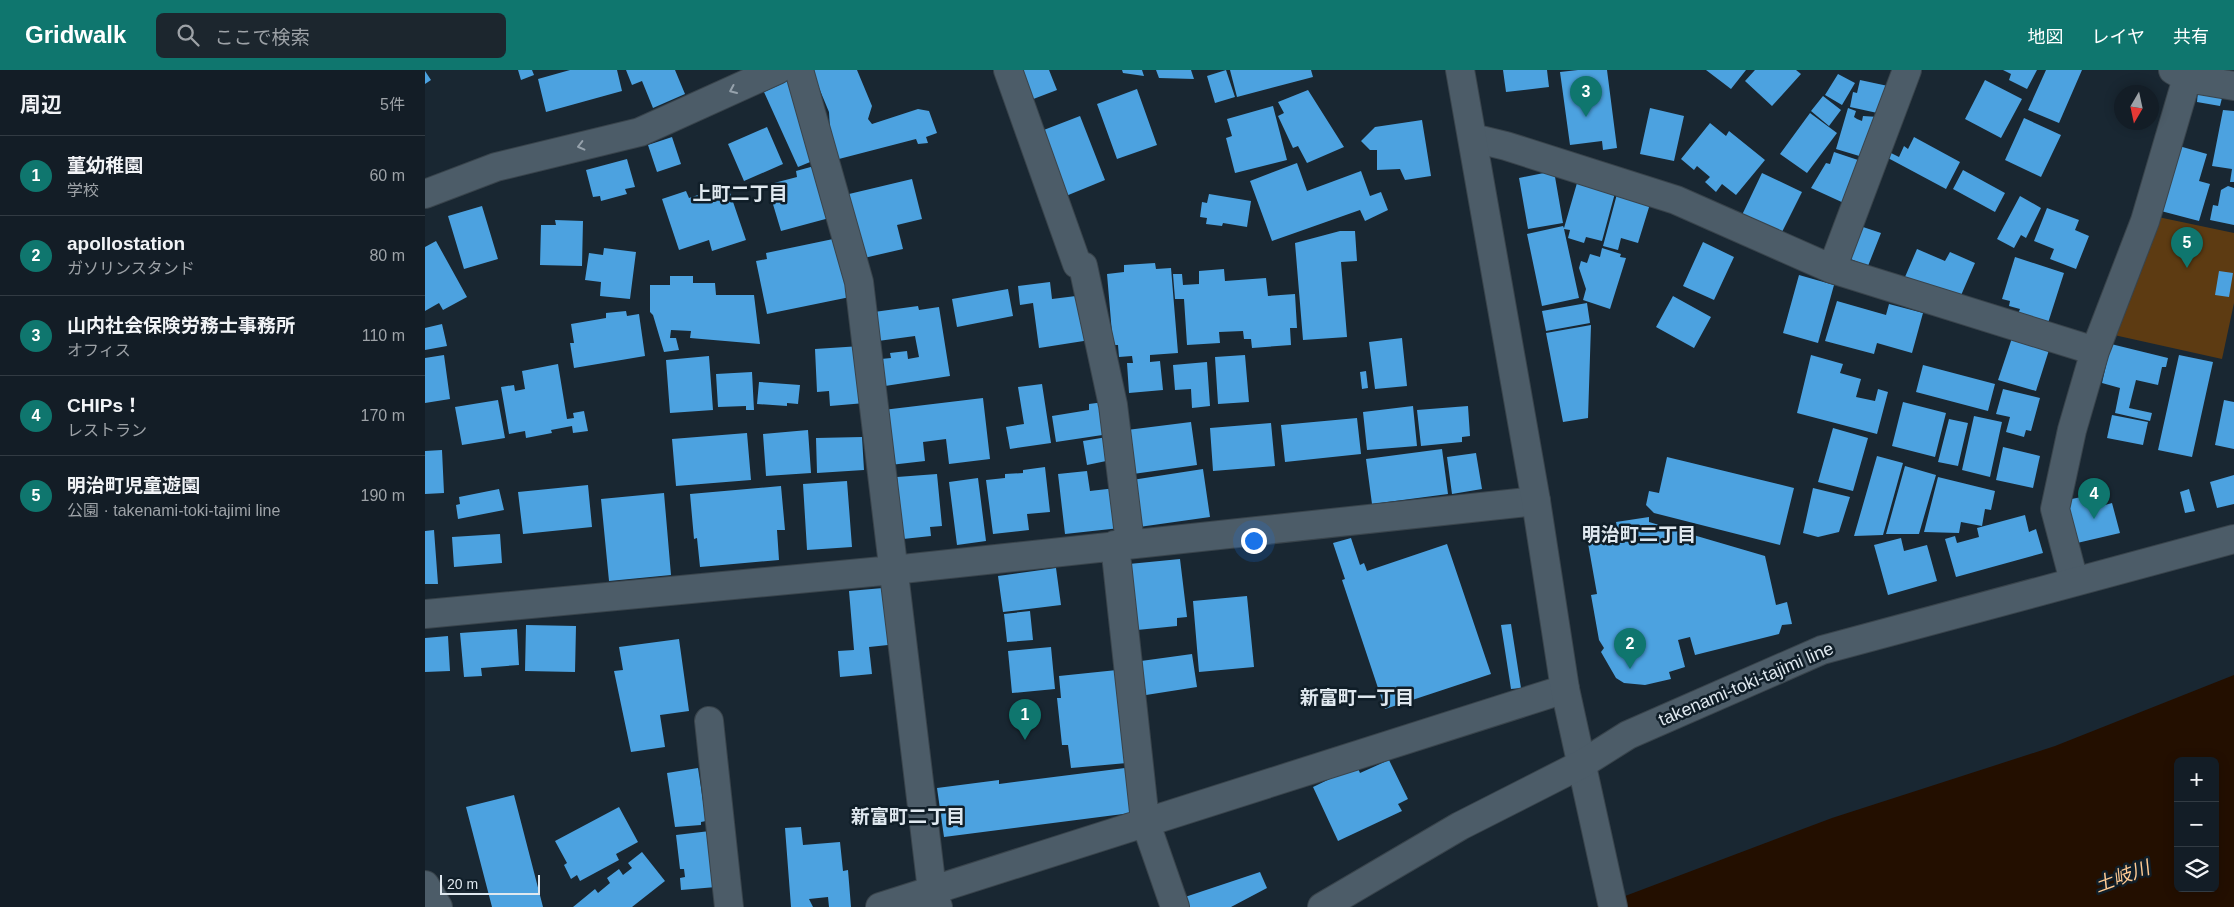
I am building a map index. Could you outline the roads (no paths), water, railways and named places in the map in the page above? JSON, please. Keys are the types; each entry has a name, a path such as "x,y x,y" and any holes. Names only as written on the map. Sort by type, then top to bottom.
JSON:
{"street":[{"path":"425,194 496,167 641,132 777,70"},
{"path":"799,70 859,282 893,570 935,898"},
{"path":"1008,70 1077,264 1083,266 1113,405 1145,821 1175,907"},
{"path":"1460,70 1536,501 1565,690 1613,907"},
{"path":"1832,269 1907,70"},
{"path":"2074,581 2055,509 2072,430 2095,351 2145,221 2192,74 2234,86"},
{"path":"1473,138 1516,149 1676,200 1832,269 2095,351"},
{"path":"425,614 893,570 1536,501"},
{"name":"takenami-toki-tajimi line","path":"1322,907 1459,826 1582,764 1628,735 1822,650 2234,539"},
{"path":"880,907 935,898 1145,821 1565,690"},
{"path":"709,721 729,907"},
{"path":"425,885 437,907"}],"water":[{"name":"土岐川","path":"2234,675 2234,907 1596,907 1832,818 2055,746"}],"place":[{"name":"山内社会保険労務士事務所","path":"1586,117"},
{"name":"明治町児童遊園","path":"2187,268"},
{"name":"CHIPs！","path":"2094,519"},
{"name":"apollostation","path":"1630,669"},
{"name":"菫幼稚園","path":"1025,740"}],"district":[{"name":"上町二丁目","path":"740,193"},
{"name":"明治町二丁目","path":"1639,534"},
{"name":"新富町一丁目","path":"1357,697"},
{"name":"新富町二丁目","path":"908,816"}]}
